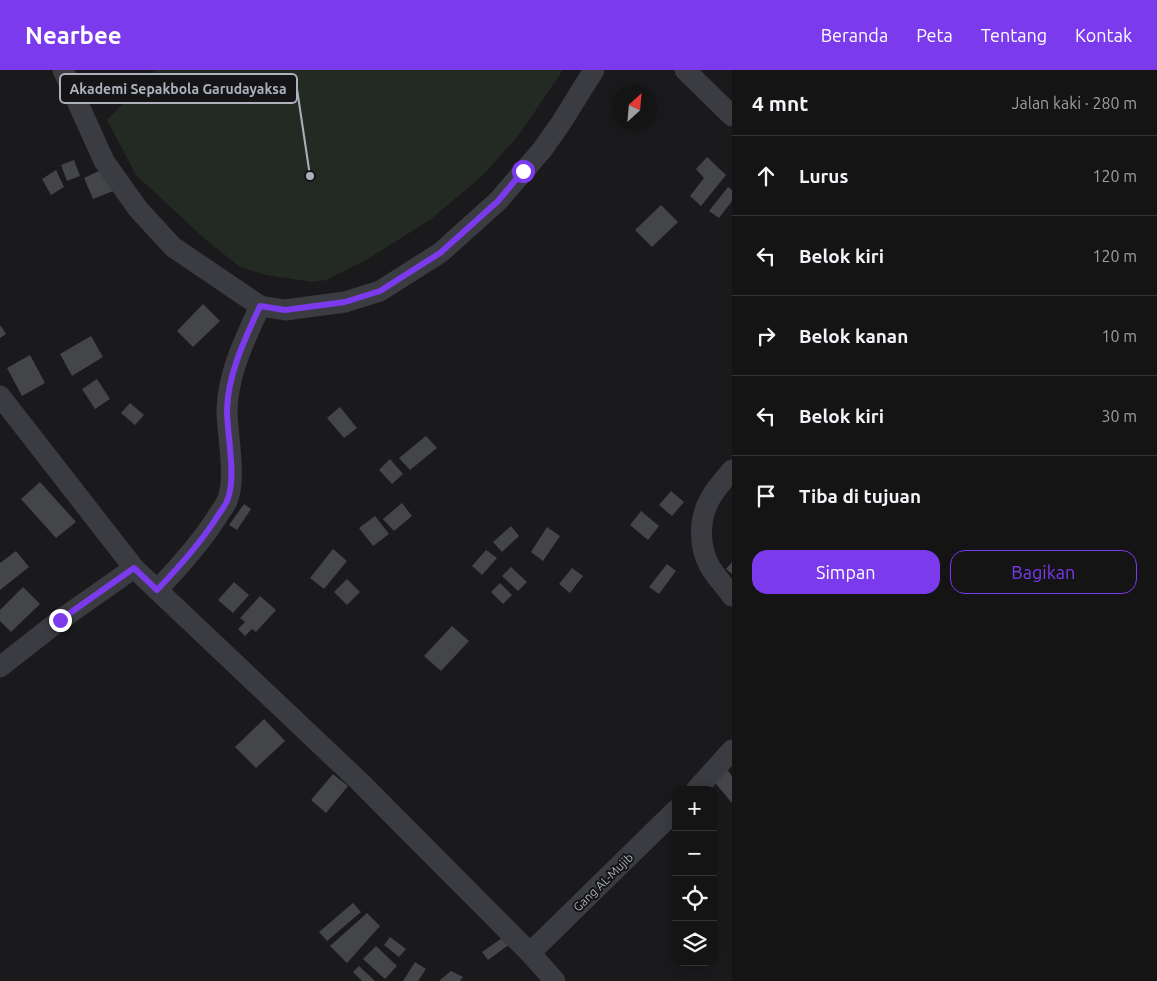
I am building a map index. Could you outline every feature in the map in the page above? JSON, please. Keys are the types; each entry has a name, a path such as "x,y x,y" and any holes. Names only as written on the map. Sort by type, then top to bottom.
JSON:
{"street":[{"path":"63,70 104,161 138,210 173,247 260,306 285,310 345,302 380,291 440,253 498,201 542,150 594,70"},
{"path":"685,70 732,116"},
{"path":"157,590 186,559 227,500 230,483 227,409 229,389 233,370 244,339 260,306"},
{"path":"0,396 134,568 360,782 530,953 555,981"},
{"path":"732,470 709,501 702,523 704,550 709,565 732,596"},
{"path":"0,667 60,620 134,568"},
{"path":"700,786 732,750"},
{"name":"Gang AL-Mujib","path":"530,953 672,814"}],"shaded area":[{"path":"156,70 563,70 518,136 482,176 431,219 368,259 326,280 312,282 266,275 240,267 205,239 136,175 107,120"}],"building":[{"path":"707,157 726,175 701,206 690,196 704,178 696,169"},
{"path":"74,160 80,176 67,181 61,165"},
{"path":"103,169 113,191 93,199 84,178"},
{"path":"56,170 64,187 51,195 42,179"},
{"path":"728,187 732,190 732,201 719,218 709,211"},
{"path":"661,205 678,222 652,247 635,230"},
{"path":"203,304 220,321 193,347 177,331"},
{"path":"0,325 6,334 0,338"},
{"path":"91,336 103,357 72,376 60,354"},
{"path":"30,355 45,383 22,396 7,368"},
{"path":"97,379 110,399 95,409 82,389"},
{"path":"130,403 144,415 135,425 121,413"},
{"path":"340,407 357,428 344,438 327,418"},
{"path":"426,436 437,448 410,470 399,458"},
{"path":"390,459 403,474 392,484 379,470"},
{"path":"40,482 76,522 56,538 21,499"},
{"path":"671,491 684,502 672,516 659,505"},
{"path":"402,503 412,516 394,531 383,519"},
{"path":"244,504 251,509 237,530 229,525"},
{"path":"641,511 659,526 648,540 630,525"},
{"path":"375,516 389,534 373,546 359,528"},
{"path":"511,526 519,536 502,552 493,542"},
{"path":"547,527 560,536 543,561 531,552"},
{"path":"333,549 347,561 324,589 310,578"},
{"path":"486,550 497,558 482,575 472,566"},
{"path":"16,551 29,567 0,590 0,563"},
{"path":"732,562 732,574 726,569"},
{"path":"667,564 676,571 659,594 649,587"},
{"path":"511,567 527,582 518,591 502,576"},
{"path":"572,568 583,576 570,593 559,584"},
{"path":"347,579 360,592 347,605 334,592"},
{"path":"234,582 249,595 233,613 218,600"},
{"path":"500,583 512,595 503,604 491,592"},
{"path":"23,587 40,604 11,632 0,621 0,610"},
{"path":"260,596 276,610 256,632 252,629 245,636 238,629 245,622 240,618"},
{"path":"452,626 469,641 441,671 424,656"},
{"path":"264,719 285,741 256,768 235,747"},
{"path":"724,766 732,776 732,803 710,777"},
{"path":"333,774 348,786 326,813 311,800"},
{"path":"353,903 361,912 327,941 319,932"},
{"path":"367,913 380,926 347,963 330,946"},
{"path":"505,936 510,944 488,960 482,952"},
{"path":"390,937 406,949 399,957 384,945"},
{"path":"376,946 397,966 385,979 363,959"},
{"path":"415,962 426,969 418,981 403,981"},
{"path":"359,966 375,981 362,981 353,972"},
{"path":"451,971 463,977 460,981 439,981"}],"place":[{"name":"Akademi Sepakbola Garudayaksa","path":"310,176"}],"route":[{"path":"60,620 134,568 157,590 208,532 227,500 230,483 227,409 233,370 244,339 260,306 285,310 345,302 380,291 440,253 498,201 523,171"}]}
